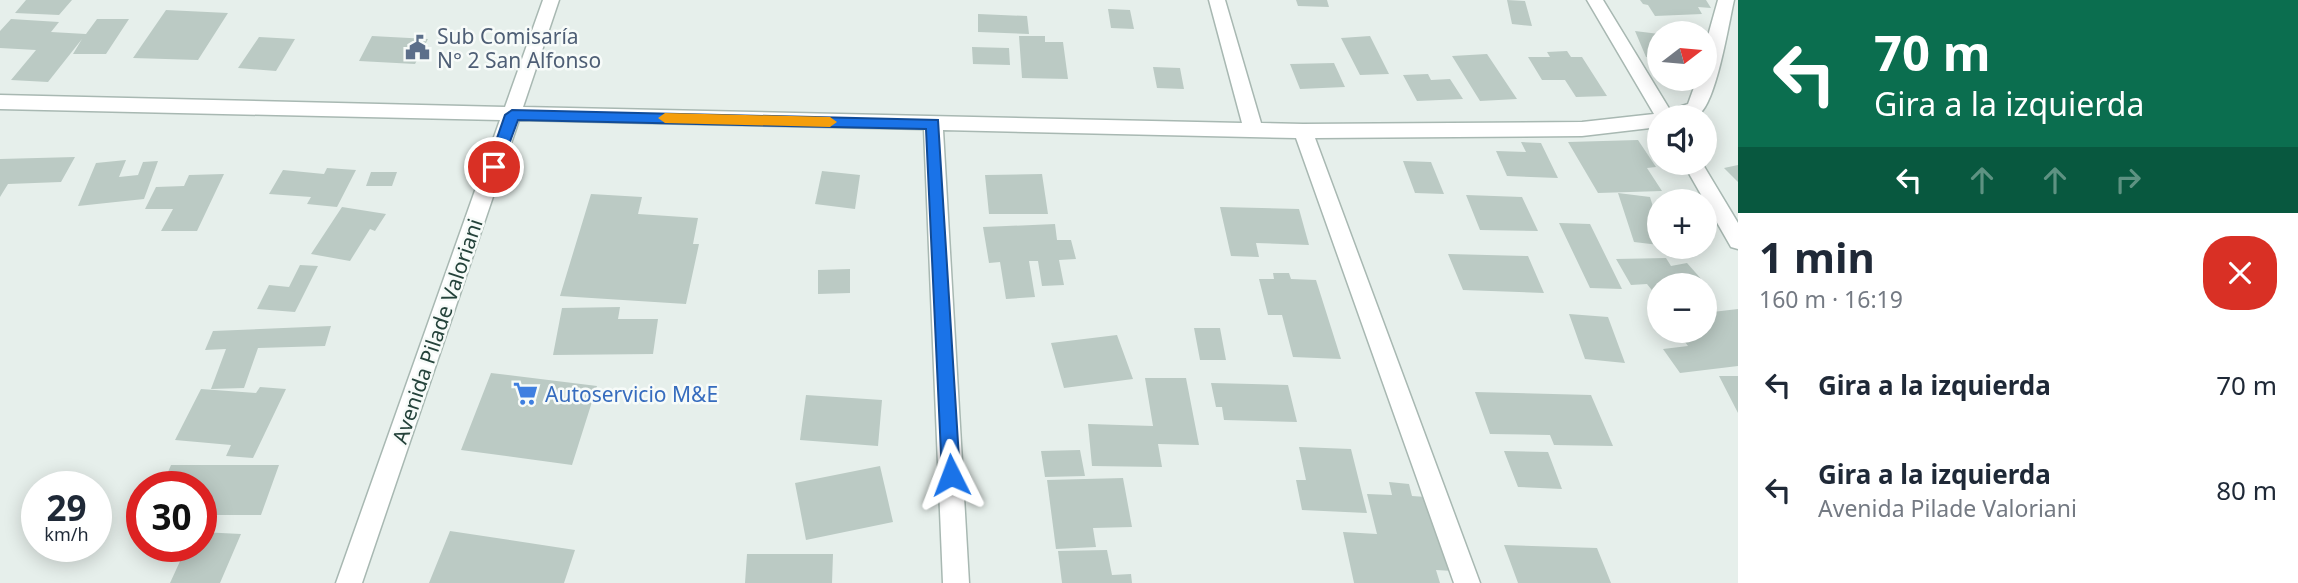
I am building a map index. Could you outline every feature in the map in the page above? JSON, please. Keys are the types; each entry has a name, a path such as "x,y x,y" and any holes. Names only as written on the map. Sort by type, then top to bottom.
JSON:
{"street":[{"name":"Avenida Pilade Valoriani","path":"349,583 551,0"},
{"path":"1217,0 1253,129"},
{"path":"1595,0 1658,105"},
{"path":"1696,105 1701,97 1726,0"},
{"path":"0,102 1303,131 1582,129 1647,121"},
{"path":"933,124 956,583"},
{"path":"1303,131 1467,583"},
{"path":"1699,175 1738,241"}],"building":[{"path":"26,0 72,0 59,15 15,13"},
{"path":"1296,0 1327,0 1329,7 1298,6"},
{"path":"1507,0 1525,1 1532,26 1512,24"},
{"path":"1640,0 1706,0 1711,8 1698,7 1702,14 1655,16 1648,5"},
{"path":"1108,9 1130,10 1134,29 1111,28"},
{"path":"166,10 228,13 198,60 133,58"},
{"path":"978,14 1027,16 1029,34 978,32"},
{"path":"11,19 59,22 51,32 86,34 97,19 129,19 106,54 73,54 82,39 48,82 11,80 36,50 0,48 0,31"},
{"path":"1635,31 1647,32 1646,57"},
{"path":"372,36 428,39 415,64 359,61"},
{"path":"1019,36 1045,36 1045,42 1063,42 1068,79 1022,78"},
{"path":"1370,36 1389,74 1360,75 1341,38"},
{"path":"259,37 295,39 276,71 238,68"},
{"path":"972,47 1009,48 1010,65 973,64"},
{"path":"1567,51 1571,57 1582,57 1607,96 1576,97 1565,80 1542,80 1528,57 1550,57 1547,52"},
{"path":"1487,54 1517,99 1480,101 1452,56"},
{"path":"1334,63 1345,87 1300,89 1290,64"},
{"path":"1153,67 1180,68 1184,89 1157,88"},
{"path":"1428,74 1431,80 1450,79 1463,99 1417,101 1403,75"},
{"path":"1638,140 1647,154 1647,175 1652,175 1661,189 1598,193 1568,142"},
{"path":"1521,142 1541,143 1558,178 1507,176 1496,151 1526,152"},
{"path":"75,157 61,182 8,184 0,197 0,159"},
{"path":"126,160 119,177 138,175 143,162 158,161 144,199 78,206 96,163"},
{"path":"1403,161 1431,162 1444,194 1415,193"},
{"path":"1738,165 1738,182 1724,168"},
{"path":"327,168 356,170 337,207 307,204 311,197 269,194 283,170 324,174"},
{"path":"822,171 860,175 855,209 815,204"},
{"path":"371,172 397,172 392,186 366,186"},
{"path":"224,174 197,231 161,231 173,209 145,209 156,187 184,186 189,175"},
{"path":"1042,174 1048,214 989,214 985,175"},
{"path":"1618,193 1647,197 1647,244 1634,242"},
{"path":"591,194 642,197 638,214 698,218 693,244 699,244 686,304 560,296"},
{"path":"1466,195 1522,197 1538,231 1480,230"},
{"path":"342,207 386,214 375,231 370,229 350,261 311,254"},
{"path":"1220,207 1299,209 1309,245 1256,243 1259,257 1231,256"},
{"path":"1559,223 1590,224 1622,289 1590,288"},
{"path":"1055,224 1057,240 1071,240 1076,259 1059,260 1064,285 1042,286 1038,261 1029,261 1035,297 1006,299 1000,262 989,263 983,227"},
{"path":"1448,254 1528,256 1544,293 1463,290"},
{"path":"1616,259 1667,259 1671,266 1687,263 1696,273 1647,273 1647,284 1631,285"},
{"path":"300,265 318,266 295,312 257,309 269,285 289,287"},
{"path":"850,269 850,293 818,294 818,270"},
{"path":"1273,273 1289,273 1291,279 1316,280 1341,359 1293,357 1282,315 1268,315 1259,279 1274,279"},
{"path":"620,307 618,319 658,319 653,354 553,355 562,308"},
{"path":"1738,309 1738,366 1680,373 1663,349 1688,346 1686,343 1717,343 1717,311"},
{"path":"1569,314 1608,317 1625,363 1585,359"},
{"path":"331,326 325,346 258,348 244,388 211,389 226,349 205,350 213,331"},
{"path":"1194,328 1220,328 1226,360 1200,360"},
{"path":"1117,335 1133,379 1064,388 1051,343"},
{"path":"491,373 597,386 572,465 461,450"},
{"path":"1719,376 1738,376 1738,413"},
{"path":"1145,378 1186,378 1199,445 1158,444 1162,467 1092,466 1088,424 1153,426"},
{"path":"1211,383 1288,385 1297,422 1224,420 1222,407 1216,407"},
{"path":"260,387 286,389 253,458 226,456 231,445 175,440 201,389 256,393"},
{"path":"1475,392 1591,395 1613,446 1554,445 1550,435 1490,434"},
{"path":"806,395 882,400 878,446 800,440"},
{"path":"1299,447 1351,449 1367,513 1302,510 1296,480 1306,480"},
{"path":"1080,450 1085,476 1045,477 1041,451"},
{"path":"1504,451 1548,452 1562,489 1518,487"},
{"path":"171,465 279,465 261,515 217,515 217,471 168,471"},
{"path":"880,466 893,522 806,540 795,483"},
{"path":"1123,478 1132,527 1093,528 1096,547 1056,549 1047,480"},
{"path":"1389,482 1409,484 1412,496 1426,497 1437,537 1444,537 1453,571 1436,570 1440,583 1354,583 1343,532 1377,534 1367,494 1392,495"},
{"path":"450,531 575,550 564,583 429,583"},
{"path":"217,533 241,534 220,583 170,583 180,562 217,562"},
{"path":"1504,545 1597,548 1611,583 1518,583"},
{"path":"1107,550 1112,575 1131,574 1132,583 1062,583 1058,551"},
{"path":"747,554 833,554 832,583 745,583"}],"slow traffic":[{"path":"665,118 830,122"}],"place":[{"name":"Sub Comisaría N° 2 San Alfonso","path":"417,48"},
{"name":"Autoservicio M&E","path":"525,394"}],"route":[{"path":"494,167 512,115 933,124 951,475"}]}
